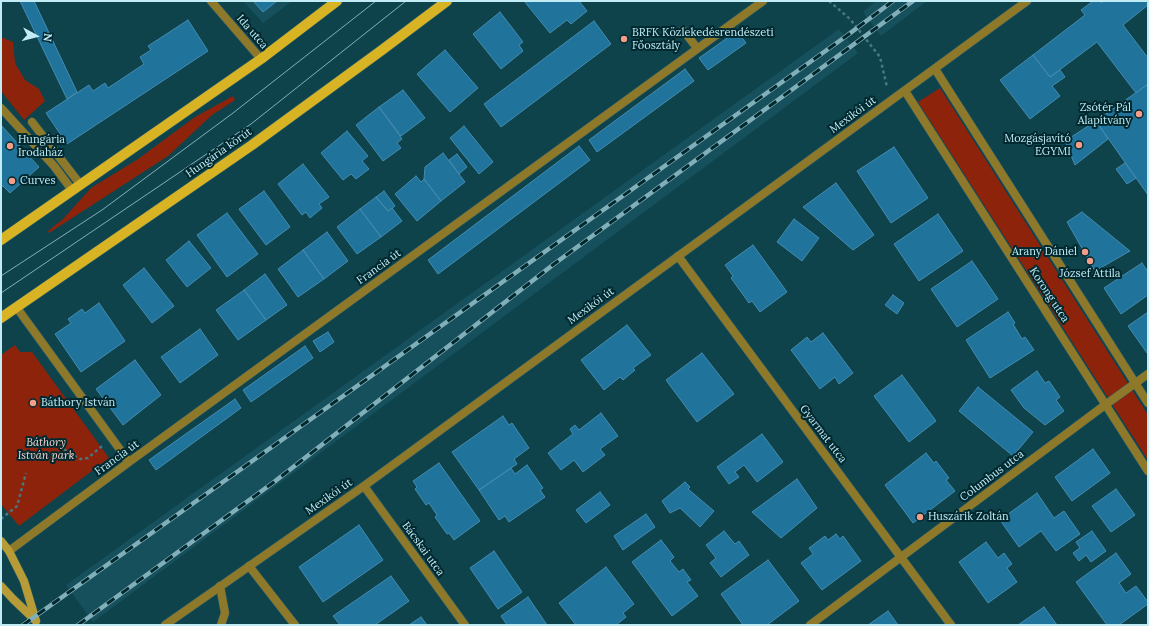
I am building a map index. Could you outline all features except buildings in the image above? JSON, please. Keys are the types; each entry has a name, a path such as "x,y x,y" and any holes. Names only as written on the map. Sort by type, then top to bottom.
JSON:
{"main road":[{"path":"1,240 261,59 337,1"},
{"name":"Hungária körút","path":"1,318 258,140 447,1"},
{"path":"1,541 9,551 24,581 37,623"},
{"path":"1,586 37,623"}],"street":[{"name":"Ida utca","path":"211,1 261,59"},
{"name":"Francia út","path":"9,551 763,1"},
{"name":"Mexikói út","path":"165,625 364,486 1027,1"},
{"path":"683,30 697,48"},
{"path":"935,69 1148,403"},
{"name":"Korong utca","path":"905,91 1148,471"},
{"path":"1,108 55,168 76,187"},
{"path":"32,122 76,187"},
{"name":"Gyarmat utca","path":"678,256 951,625"},
{"path":"17,308 129,462"},
{"name":"Columbus utca","path":"810,625 1105,404 1148,374"},
{"name":"Bácskai utca","path":"364,486 465,625"},
{"path":"249,566 295,625"},
{"path":"220,586 225,613 221,625"}],"path":[{"path":"829,1 850,19 880,58 889,93 894,99"},
{"path":"59,446 80,459 88,458 101,447"},
{"path":"1,519 17,506 26,473"}],"shaded area":[{"path":"243,1 292,1 263,23"},
{"path":"876,1 927,1 881,36 863,12"},
{"path":"839,29 858,53 93,622 66,585"}],"green space":[{"path":"1,37 13,42 15,63 25,80 39,89 45,101 24,120 1,91"},
{"path":"940,88 1148,415 1148,460 918,102"},
{"path":"233,96 235,100 212,115 168,156 49,233 48,231 63,219 91,188 138,159 195,117"},
{"name":"Báthory István park","path":"15,345 20,352 32,352 109,458 19,526 1,504 1,355"}],"tram line":[{"path":"1,276 102,210 233,113 376,1"},
{"path":"1,293 251,124 406,1"}],"railway":[{"path":"23,625 845,37 893,1"},
{"path":"78,625 274,482 554,264 913,1"}],"place":[{"name":"BRFK Közlekedésrendészeti Főosztály","path":"624,39"},
{"name":"Zsótér Pál Alapítvány","path":"1139,114"},
{"name":"Mozgásjavító EGYMI","path":"1079,145"},
{"name":"Hungária Irodaház","path":"10,146"},
{"name":"Curves","path":"12,181"},
{"name":"Arany Dániel","path":"1085,252"},
{"name":"József Attila","path":"1090,261"},
{"name":"Báthory István","path":"33,403"},
{"name":"Huszárik Zoltán","path":"920,517"}]}
